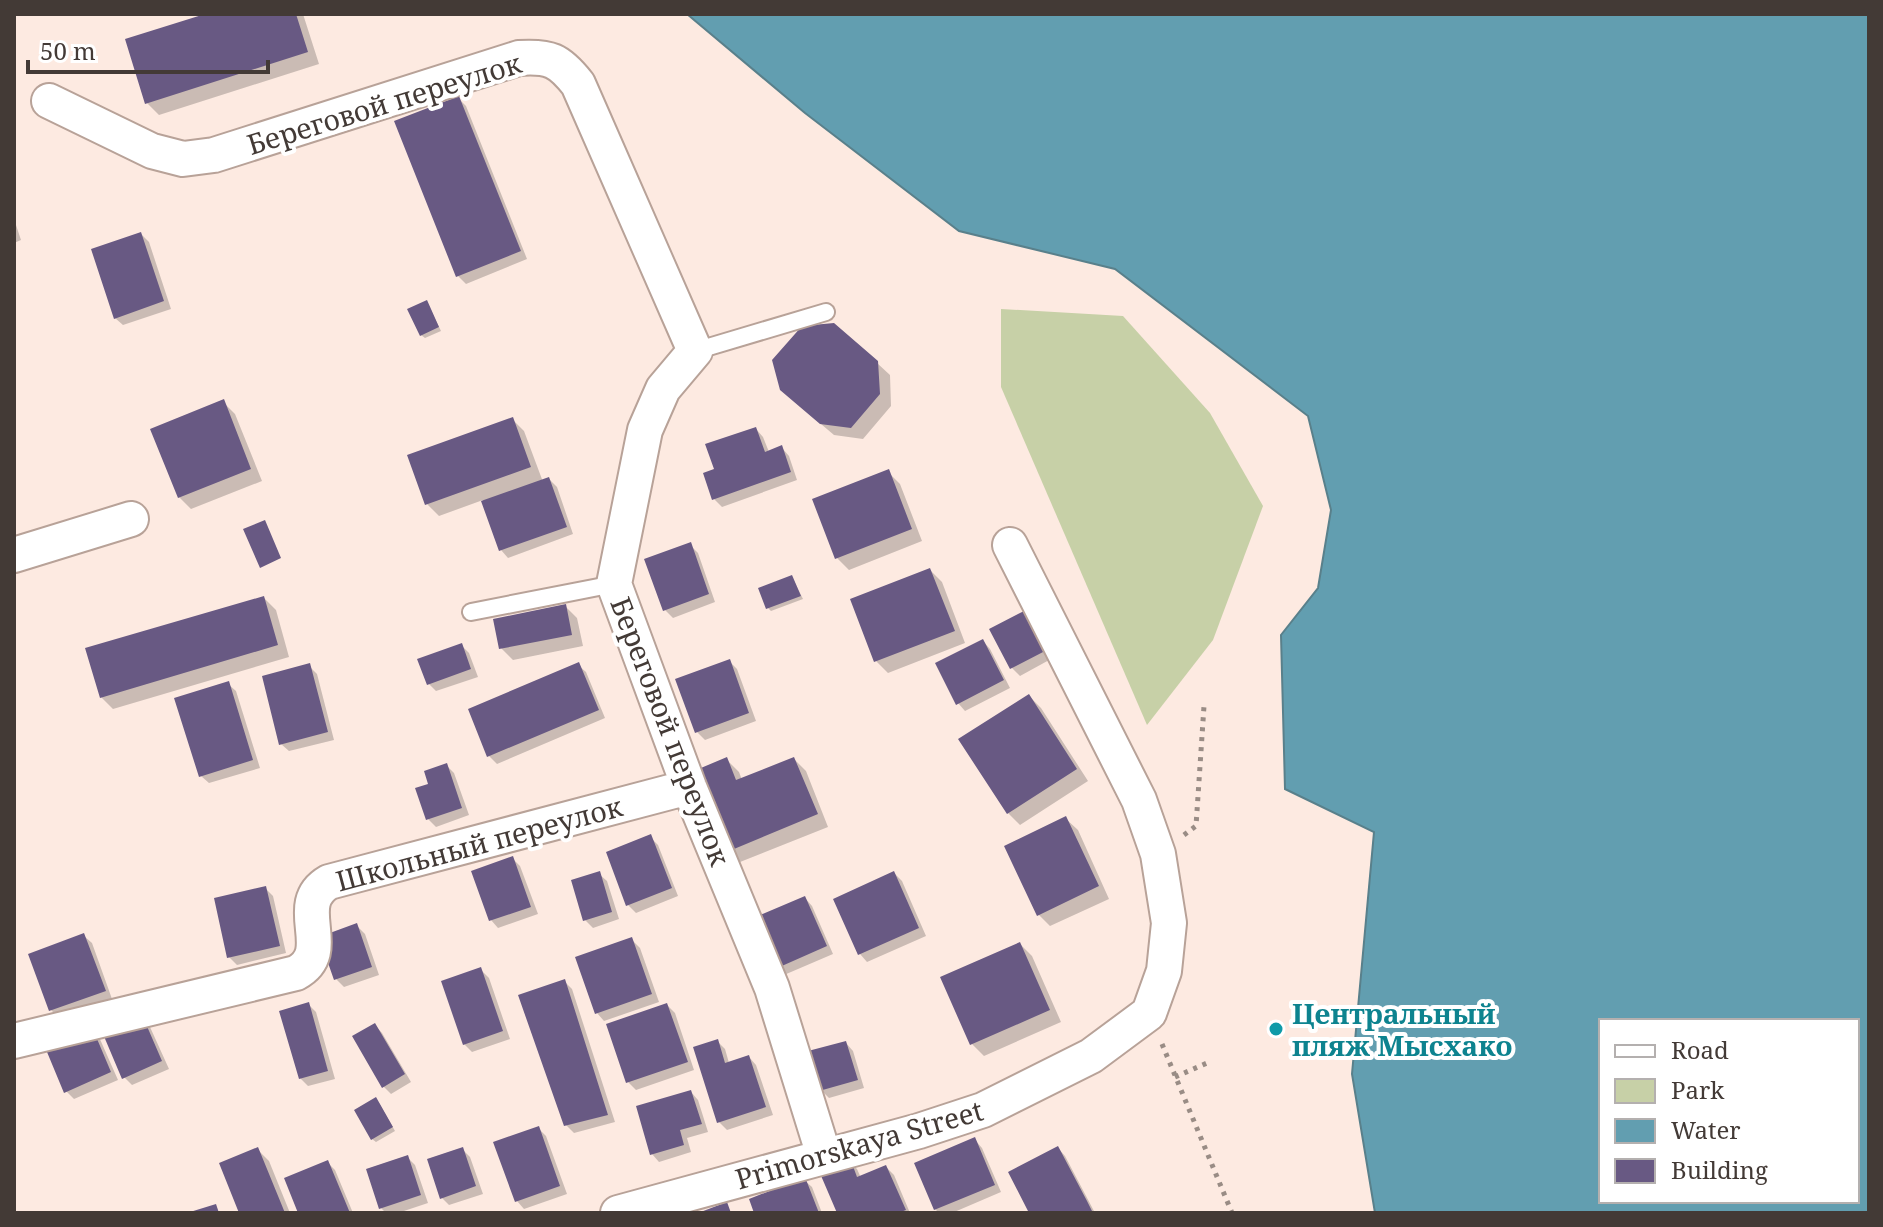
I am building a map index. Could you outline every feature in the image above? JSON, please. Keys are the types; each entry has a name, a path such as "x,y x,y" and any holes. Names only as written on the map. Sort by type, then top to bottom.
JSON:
{"street":[{"name":"Береговой переулок","path":"49,101 152,151 183,159 214,155 519,58 542,56 563,66 578,84 695,351 663,389 645,430 614,584 689,787 772,988 824,1156"},
{"path":"14,555 131,519"},
{"path":"1010,545 1139,800 1158,854 1169,923 1164,971 1149,1013"},
{"name":"Школьный переулок","path":"14,1041 296,973 306,968 312,959 313,896 319,887 329,882 689,787"},
{"name":"Primorskaya Street","path":"618,1213 919,1131 983,1110 1091,1056 1149,1013"}],"lane":[{"path":"695,351 826,312"},
{"path":"471,612 614,584"}],"path":[{"path":"1158,854 1196,826 1204,706"},
{"path":"1149,1013 1232,1213"},
{"path":"1175,1077 1207,1063"}],"green space":[{"path":"1001,309 1123,316 1210,413 1263,506 1213,640 1147,725 1001,387"}],"water":[{"path":"687,14 1869,14 1869,1213 1375,1213 1352,1074 1374,832 1285,789 1281,635 1318,588 1331,510 1308,416 1115,269 959,231 805,113"}],"building":[{"path":"205,14 296,14 308,52 145,104 125,39"},
{"path":"459,96 521,251 456,277 394,121"},
{"path":"141,232 164,301 114,319 91,249"},
{"path":"427,300 439,327 420,336 407,309"},
{"path":"834,323 878,361 880,394 851,428 820,424 780,390 772,360 802,326"},
{"path":"224,399 251,469 178,498 150,429"},
{"path":"513,417 531,467 425,505 407,455"},
{"path":"756,427 765,452 782,445 791,472 712,500 703,473 714,469 705,444"},
{"path":"889,469 912,529 835,559 812,499"},
{"path":"549,477 567,527 499,551 481,501"},
{"path":"265,520 281,558 260,568 243,529"},
{"path":"691,542 709,594 663,611 644,559"},
{"path":"930,568 955,631 874,662 850,599"},
{"path":"792,575 801,596 766,609 758,588"},
{"path":"264,596 278,645 100,698 85,648"},
{"path":"566,604 572,635 499,649 493,619"},
{"path":"1024,611 1045,651 1010,669 989,629"},
{"path":"983,639 1004,680 956,705 935,663"},
{"path":"462,643 471,669 427,685 417,659"},
{"path":"730,659 749,713 695,733 675,679"},
{"path":"579,662 599,710 487,757 468,709"},
{"path":"310,663 328,732 279,745 262,676"},
{"path":"229,681 253,760 199,777 174,698"},
{"path":"1029,694 1077,769 1007,814 958,739"},
{"path":"727,757 736,780 794,757 818,814 722,854 689,773"},
{"path":"447,763 462,808 426,820 415,788 428,784 424,771"},
{"path":"1066,816 1099,886 1037,916 1004,846"},
{"path":"651,834 672,888 626,906 606,852"},
{"path":"513,856 531,907 489,921 471,871"},
{"path":"600,871 612,912 583,921 571,880"},
{"path":"894,871 919,928 858,955 833,899"},
{"path":"266,886 280,946 227,958 214,898"},
{"path":"805,896 827,946 775,969 753,918"},
{"path":"357,923 372,967 334,980 319,937"},
{"path":"84,933 106,991 49,1011 28,954"},
{"path":"632,937 652,994 595,1014 575,957"},
{"path":"1020,942 1050,1010 970,1045 940,977"},
{"path":"481,967 503,1031 463,1045 441,981"},
{"path":"565,979 608,1115 564,1126 518,995"},
{"path":"309,1002 328,1071 299,1079 279,1011"},
{"path":"667,1003 688,1062 626,1083 606,1024"},
{"path":"143,1017 162,1061 122,1079 103,1034"},
{"path":"375,1023 405,1074 382,1088 352,1036"},
{"path":"92,1027 111,1072 64,1093 47,1052"},
{"path":"718,1039 725,1063 749,1055 766,1107 717,1123 693,1047"},
{"path":"846,1041 858,1080 819,1091 808,1051"},
{"path":"691,1090 702,1124 680,1130 684,1145 650,1155 636,1106"},
{"path":"376,1097 393,1127 371,1140 354,1110"},
{"path":"539,1126 560,1186 515,1202 493,1142"},
{"path":"975,1137 995,1185 934,1210 914,1163"},
{"path":"1058,1146 1093,1213 1029,1213 1008,1172"},
{"path":"258,1147 285,1213 239,1213 219,1163"},
{"path":"463,1147 476,1186 440,1199 427,1159"},
{"path":"408,1155 421,1195 379,1209 366,1169"},
{"path":"850,1158 857,1177 886,1165 906,1210 898,1213 837,1213 819,1171"},
{"path":"328,1160 350,1213 298,1213 284,1178"},
{"path":"805,1177 819,1213 754,1213 749,1199"},
{"path":"727,1202 731,1213 698,1213"},
{"path":"216,1204 219,1213 190,1213 190,1212"}],"place":[{"name":"Центральный пляж Мысхако","path":"1276,1029"}]}
